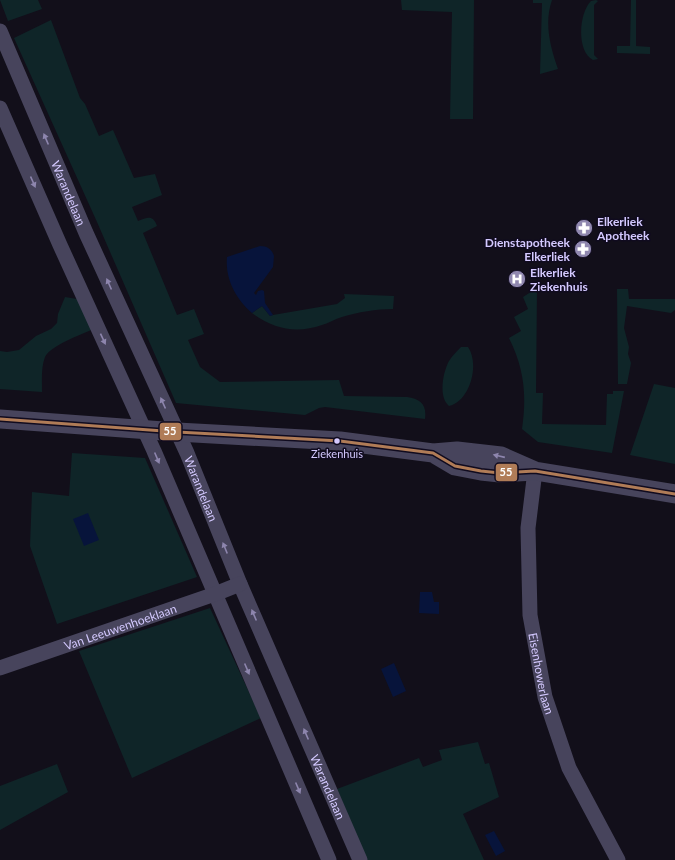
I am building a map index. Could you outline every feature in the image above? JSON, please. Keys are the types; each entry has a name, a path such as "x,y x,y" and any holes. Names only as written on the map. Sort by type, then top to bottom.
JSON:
{"street":[{"name":"Warandelaan","path":"0,31 83,226 177,432 240,584 360,860"},
{"path":"0,108 60,246 144,429 329,860"},
{"path":"0,419 177,432 340,441 433,453 457,451 501,456 535,471 675,494"},
{"name":"Eisenhowerlaan","path":"535,471 528,528 530,616 545,698 569,768 618,860"},
{"name":"Van Leeuwenhoeklaan","path":"0,668 240,584"}],"green space":[{"path":"0,0 38,0 42,9 8,21"},
{"path":"401,0 474,0 473,119 450,119 452,12 402,10"},
{"path":"533,0 552,0 548,17 548,26 558,69 540,74 542,3 533,3"},
{"path":"631,0 636,0 636,46 650,47 650,54 617,53 617,46 630,46"},
{"path":"591,1 598,1 594,5 594,55 598,59 593,60 584,49 581,32 584,14 587,7"},
{"path":"51,20 80,98 85,104 99,136 113,130 134,178 155,174 162,195 132,207 138,221 150,218 154,220 157,226 143,233 177,315 194,309 204,334 188,340 200,367 220,382 339,380 344,396 407,397 416,399 424,406 425,419 325,407 319,408 305,415 176,403 97,222 14,38"},
{"path":"537,288 536,393 543,393 542,424 606,425 607,394 613,394 613,391 624,391 612,453 538,442 522,429 524,405 523,382 518,360 509,338 521,331 514,317 528,309 523,297"},
{"path":"617,289 628,289 629,299 675,299 675,310 671,313 627,306 624,328 631,363 627,384 618,384"},
{"path":"344,294 394,296 393,309 374,310 354,314 312,328 303,329 277,326 252,313 262,306 270,316 337,304 345,298"},
{"path":"65,297 77,299 93,329 60,344 48,353 45,357 43,365 42,392 0,389 0,351 7,352 19,350 36,336 51,329 57,323 58,314"},
{"path":"461,347 468,347 473,363 473,372 471,381 463,397 456,403 449,406 444,397 443,378 449,361"},
{"path":"654,384 675,388 675,464 630,455"},
{"path":"72,453 145,458 197,577 57,624 30,546 32,492 69,496"},
{"path":"210,608 261,718 132,778 79,651"},
{"path":"478,742 485,764 489,763 499,797 463,814 484,860 367,860 337,789 419,758 423,767 442,760 439,750"},
{"path":"57,764 68,792 0,830 0,786"}],"water":[{"path":"260,246 267,247 272,251 274,256 273,267 254,293 256,295 258,291 264,291 265,303 273,315 270,316 262,306 252,313 246,307 233,288 228,273 227,257"},
{"path":"88,513 99,540 84,546 73,519"},
{"path":"420,592 432,592 434,602 439,602 439,614 419,613"},
{"path":"394,663 406,691 393,697 381,669"},
{"path":"494,831 505,851 496,856 485,835"}],"transit line":[{"name":"55","path":"0,419 177,432 340,441 433,453 455,466 481,471 500,473 535,471 675,494"}],"place":[{"name":"Elkerliek Apotheek","path":"584,228"},
{"name":"Dienstapotheek Elkerliek","path":"583,249"},
{"name":"Elkerliek Ziekenhuis","path":"517,279"},
{"name":"Ziekenhuis","path":"337,441"}]}
